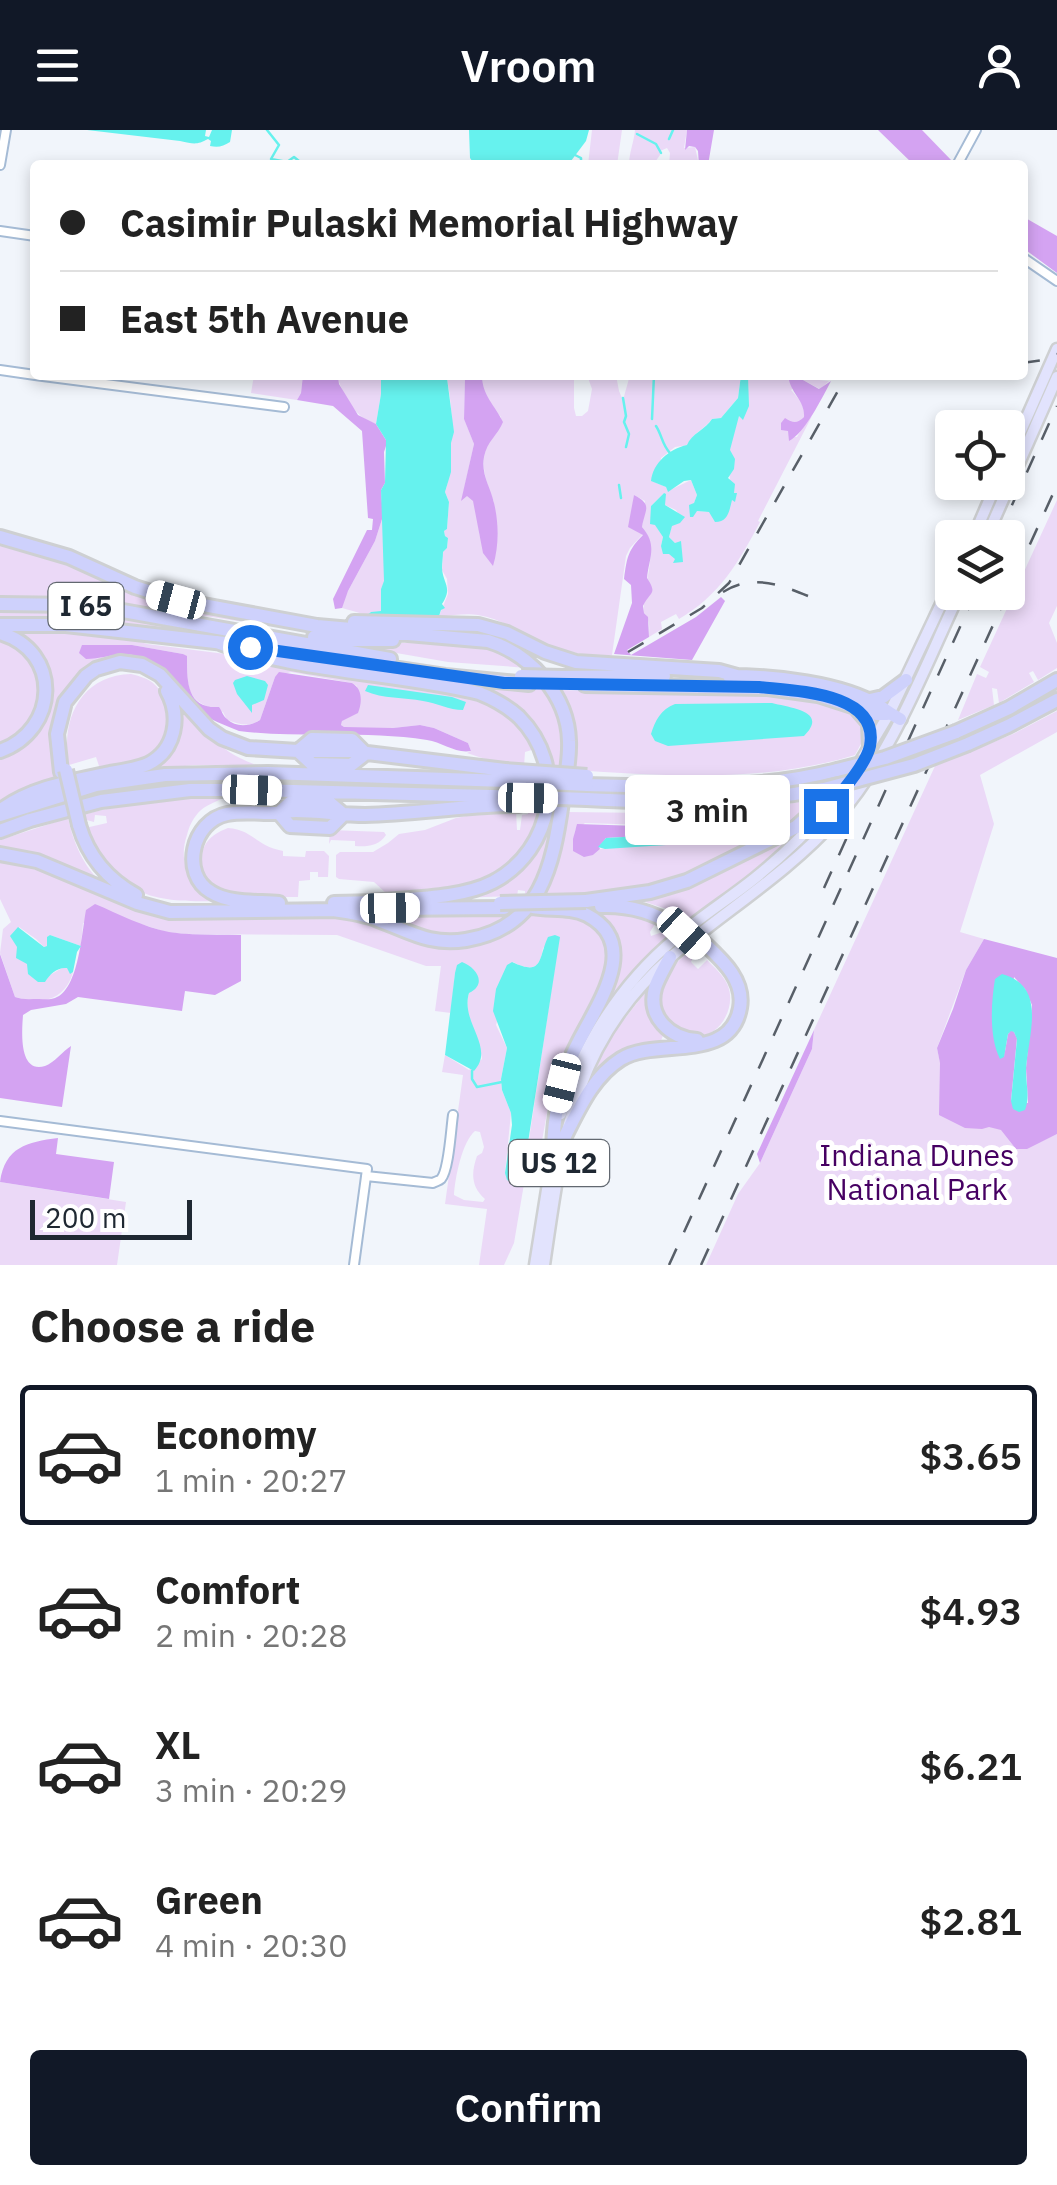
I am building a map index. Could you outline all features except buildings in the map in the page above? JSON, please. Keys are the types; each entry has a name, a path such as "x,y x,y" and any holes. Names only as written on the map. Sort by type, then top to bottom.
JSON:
{"highway":[{"path":"0,538 69,557 156,594 187,602 354,630 494,643 518,656 545,680 562,706 569,741 568,761 553,856 542,885 522,912 496,930 467,940 436,941 377,919 334,910"},
{"name":"I 65","path":"0,604 76,605 525,680"},
{"path":"170,619 349,640 466,638"},
{"path":"297,620 478,625 507,632 545,652 576,662 737,676"},
{"name":"I 65","path":"0,625 66,625 217,642 445,676 759,687 880,706 894,717"},
{"path":"0,633 16,639 34,656 45,689 38,723 22,740 0,751"},
{"path":"217,642 312,666 480,693 517,716 536,739 547,765 548,809 535,844 516,866 492,883 465,892 371,902"},
{"path":"136,902 110,884 85,854 57,734 66,702 86,676 96,668 120,662 142,664 160,675 195,715 222,738 248,748 352,751 421,758 642,802 720,803 824,789 914,765 1008,726 1057,700"},
{"path":"0,813 16,798 136,768 158,757 174,728 174,704 164,686 151,675 130,668 109,670 89,681 72,702 64,724 63,771"},
{"name":"I 65","path":"566,681 737,676 783,679 822,686 860,703"},
{"path":"698,686 708,682 781,684 783,679"},
{"path":"870,748 869,723 860,703 883,697 906,680"},
{"path":"279,903 231,899 213,893 198,880 193,858 197,839 218,816 291,811 407,814 660,781 688,787 770,782 885,758 1009,708 1057,680"},
{"path":"0,813 96,785 165,775 506,776"},
{"path":"0,831 101,801 190,790 528,801"},
{"path":"77,826 90,853 122,887 145,899 173,905 371,902 587,907 601,900 686,881 796,827 843,790"},
{"path":"0,854 37,861 170,912 502,905 570,910 609,905 637,909 678,924"},
{"path":"558,1145 591,1090 618,1060 647,1049 696,1046 722,1038 735,1023 741,998 737,980 726,964 663,912 638,904 601,900"},
{"path":"558,1145 554,1118 562,1083 613,969 613,948 608,936 587,907"},
{"path":"670,958 655,988 656,1016 678,1036 696,1040 711,1036 729,1021 735,1006 734,990 702,945"}],"main road":[{"path":"1025,421 1057,349"},
{"path":"994,520 1057,376"},
{"name":"US 12","path":"535,1265 558,1145 599,1046 640,988 670,958 786,867 836,820 872,772 906,680 939,610"},
{"name":"US 12","path":"544,1265 562,1112 579,1064 604,1019 632,982 675,938 779,857 843,790 894,717 950,610"}],"street":[{"path":"0,166 6,130"},
{"path":"960,160 976,130"},
{"path":"0,232 30,235"},
{"path":"1028,261 1057,282"},
{"path":"0,370 30,374"},
{"path":"73,380 284,408"},
{"path":"366,1176 438,1181 446,1169 453,1115"},
{"path":"0,1122 366,1169 354,1265"}],"green space":[{"path":"592,130 622,130 618,160 589,160"},
{"path":"635,130 687,130 684,148 695,147 698,160 669,160 667,148 660,151 656,160 630,160"},
{"path":"253,380 302,380 297,400 251,393"},
{"path":"338,380 381,380 376,424 355,411"},
{"path":"447,380 465,380 464,418 474,444 462,499 467,495 473,500 480,537 494,502 486,479 484,454 501,417 487,398 482,380 574,380 574,408 576,416 582,416 588,411 592,389 589,380 617,380 623,400 629,380 740,380 738,398 721,418 712,419 688,445 675,447 661,458 652,481 668,491 691,480 697,495 697,511 709,512 732,500 729,454 739,415 742,419 747,402 747,380 803,380 791,390 799,399 804,417 792,423 790,437 797,437 812,416 736,564 706,600 679,619 676,614 661,622 662,629 649,637 644,609 650,544 642,527 645,501 634,495 631,528 643,534 626,556 612,655 603,655 560,649 487,617 439,616 448,594 442,570 448,538 444,531 449,502 445,492 451,403","holes":["664,493 665,505 679,515 669,537 682,562 675,562 661,546 663,537 651,506"]},
{"path":"803,380 829,381 820,389"},
{"path":"1057,500 1057,606 1049,623 1057,643 1057,668 1038,680 1033,671 1029,673 1034,682 999,703 997,689 992,688 994,705 958,720 977,674 986,678 989,672 980,667 1006,610 1025,610 1025,569"},
{"path":"383,516 385,581 381,612 367,615 342,608 375,541"},
{"path":"0,541 53,555 126,587 329,635 81,597 0,598"},
{"path":"0,609 82,610 311,649 0,621"},
{"path":"14,631 127,638 463,695 505,714 522,729 535,749 525,752 524,766 500,764 467,753 471,751 468,743 434,728 345,728 342,721 357,686 291,672 275,677 260,720 240,724 196,699 189,687 187,657 183,654 132,645 95,659 121,654 146,661 113,659 59,708 51,737 58,781 0,800 0,755 20,746 48,682"},
{"path":"0,638 27,655 40,692 33,721 0,746"},
{"path":"339,643 459,643 492,648 529,668 448,662"},
{"path":"131,674 151,681 165,699 168,729 160,747 147,758 128,764 100,769 96,757 69,765 68,732 78,703 99,682"},
{"path":"487,687 549,689 564,727 563,769 551,768 546,753 488,693"},
{"path":"559,690 751,694 799,699 861,720 864,738 855,755 751,774 573,770 571,718"},
{"path":"172,695 220,745 257,765 149,769 165,755"},
{"name":"Indiana Dunes National Park","path":"1057,711 1057,732 980,775 994,824 960,932 984,939 966,970 937,1048 940,1062 1040,1142 1057,1134 1057,1265 706,1265 738,1194 760,1163 812,1049 814,1030 935,766"},
{"path":"225,797 198,813 184,846 188,873 217,901 153,896 122,881 109,868 85,828 107,823 106,816 95,815 94,822 82,815 135,804"},
{"path":"821,798 794,823 663,884 611,893 543,895 556,867 566,812 650,813 646,825 585,823 575,830 573,850 593,855 600,849 671,842 676,833 730,829 730,824 709,819 702,813 748,811 751,827 755,826 753,810"},
{"path":"516,811 520,830 522,815 542,811 516,857 485,879 448,889 387,894 374,882 336,877 336,855 340,852 373,852 399,834 425,830 456,818"},
{"path":"552,811 557,811 549,858 532,895 525,896 525,891 518,890 517,896 450,898 476,893 544,834"},
{"path":"68,818 80,854 103,884 0,851 0,840"},
{"path":"228,828 283,851 283,856 305,857 306,851 324,851 329,856 328,877 310,872 310,880 299,881 298,897 252,896 221,890 203,871 202,855 211,838"},
{"path":"330,830 386,835 368,846 355,846 355,841 331,840 329,844"},
{"path":"798,833 686,921 667,909 639,900"},
{"path":"0,859 44,869 158,917 347,917 411,942 445,948 466,946 528,915 570,915 592,926 603,938 606,949 605,974 558,1072 535,1179 525,1178 514,1243 504,1265 479,1265 487,1209 445,1204 463,1075 442,1072 445,1055 469,1070 482,1059 468,1010 469,993 455,973 451,1013 435,1011 441,966 426,966 337,935 186,934 141,924 83,923 81,946 50,935 44,947 19,927 20,952 33,967 50,975 62,968 73,972 58,995 34,1001 15,997 0,953 3,929 11,922 0,899","holes":["559,938 523,1180 513,1183 505,1173 511,1113 501,1079 507,1048 496,1025 513,962 534,967 543,948","475,1131 480,1132 484,1147 477,1156 473,1174 483,1202 454,1195 463,1152"]},
{"path":"586,911 624,913 660,924 655,924 651,936 674,930 627,977 594,1023 615,949"},
{"path":"373,914 517,914 493,929 439,939"},
{"path":"693,947 696,950 691,962 698,969 707,960 724,979 730,995 722,1022 700,1037 667,1025 657,999 667,972"},
{"path":"654,981 664,1033 660,1043 636,1047 590,1081 612,1035"},
{"path":"0,1182 126,1202 117,1265 0,1265"}],"shaded area":[{"path":"687,130 714,130 709,160 699,160 695,147 685,150"},
{"path":"878,130 922,130 951,160 909,160"},
{"path":"1028,219 1057,236 1057,273 1028,252"},
{"path":"302,380 338,380 358,415 376,424 386,440 385,483 381,490 383,516 342,608 335,609 333,599 367,530 372,530 362,431 333,406 297,400"},
{"path":"465,380 483,380 503,422 483,463 497,519 493,566 483,553 473,501 467,496 461,501 474,444 464,419"},
{"path":"789,380 803,380 819,389 831,381 807,423 789,441 788,431 781,430 781,423 785,418 795,422 804,417"},
{"path":"634,495 646,505 642,527 651,546 647,578 652,590 643,606 649,637 627,650 631,655 696,617 721,597 725,601 692,660 614,654 632,603 631,585 624,579 627,559 643,535 628,527"},
{"path":"82,645 132,645 187,656 188,683 194,698 219,707 235,724 248,725 260,720 279,672 356,686 361,696 358,713 342,721 344,727 420,725 468,743 471,751 404,737 239,731 197,710 160,670 143,658 121,654 86,659 79,653"},
{"path":"650,813 661,813 661,827 666,827 666,813 673,813 673,828 678,829 678,813 685,813 730,824 730,829 677,833 670,839 606,838 593,855 584,857 573,851 577,824 646,825"},
{"path":"95,904 169,932 241,935 241,981 215,995 185,991 182,1011 78,997 23,1015 24,1049 30,1064 45,1066 71,1046 62,1107 0,1098 0,954 15,997 55,998 69,984 86,910"},
{"path":"984,939 1057,958 1057,1134 1027,1149 1016,1149 1001,1130 965,1128 939,1115 937,1048 966,970","holes":["1014,977 1032,1005 1026,1068 1028,1103 1011,1101 1017,1038 1011,1030 1004,1057"]},
{"path":"814,1030 812,1049 760,1163 757,1154"},
{"path":"58,1138 56,1154 114,1162 109,1199 0,1182 7,1161 19,1148"}],"water":[{"path":"87,130 206,130 205,136 209,137 212,130 232,130 230,142 216,147 210,146 208,139 192,143"},
{"path":"469,130 589,130 572,160 470,158"},
{"path":"381,380 447,380 454,432 445,492 449,502 444,531 448,538 442,568 447,593 442,604 445,608 439,616 367,615 381,611 384,581 381,490 385,483 386,440 376,424"},
{"path":"740,380 748,380 749,406 743,420 739,416 730,450 735,459 728,478 735,484 735,502 732,500 727,516 719,522 709,512 697,511 690,517 689,505 697,495 691,480 668,492 666,487 651,481 652,474 668,453 687,445 712,419 721,418 738,398"},
{"path":"664,493 665,505 685,517 672,526 669,537 675,543 681,541 683,562 673,563 675,559 663,554 663,537 650,524 651,506"},
{"path":"247,676 268,685 264,700 252,705 252,713 233,683"},
{"path":"368,685 466,702 463,710 453,709 372,694 365,691"},
{"path":"772,703 804,712 810,716 811,728 804,736 668,746 655,741 651,734 659,716 675,704"},
{"path":"640,836 671,842 598,847 606,838"},
{"path":"18,927 44,947 50,935 81,946 73,972 60,969 45,982 28,974 27,964 16,958 17,947 10,936"},
{"path":"548,937 560,937 522,1181 513,1183 505,1173 512,1125 502,1090 507,1048 493,1011 496,989 507,965 512,962 535,966"},
{"path":"462,962 472,968 479,981 469,993 468,1004 481,1053 474,1071 445,1055 455,973"},
{"path":"1002,974 1017,981 1031,1001 1027,1100 1025,1110 1019,1112 1013,1109 1011,1101 1017,1039 1014,1032 1008,1034 1004,1057 1000,1059 993,1030 995,979"}],"waterway":[{"path":"267,130 279,145 271,159 276,160"},
{"path":"669,139 673,130"},
{"path":"637,134 656,144 661,153"},
{"path":"575,155 581,160"},
{"path":"290,160 294,157 298,160"},
{"path":"652,419 654,380"},
{"path":"623,398 629,434 626,447"},
{"path":"656,426 670,453"},
{"path":"619,485 621,498"},
{"path":"472,1071 477,1087 502,1082"}],"railway":[{"path":"1028,362 1057,354"},
{"path":"628,652 702,608 729,583 844,380"},
{"path":"1005,520 1057,406"},
{"path":"701,1265 1057,485"},
{"path":"723,592 755,582 808,596"},
{"path":"669,1265 968,610"},
{"path":"824,888 848,835"}],"route":[{"path":"250,647 504,683 759,687 838,700 855,706 863,714 869,723 870,748 826,811"}]}
